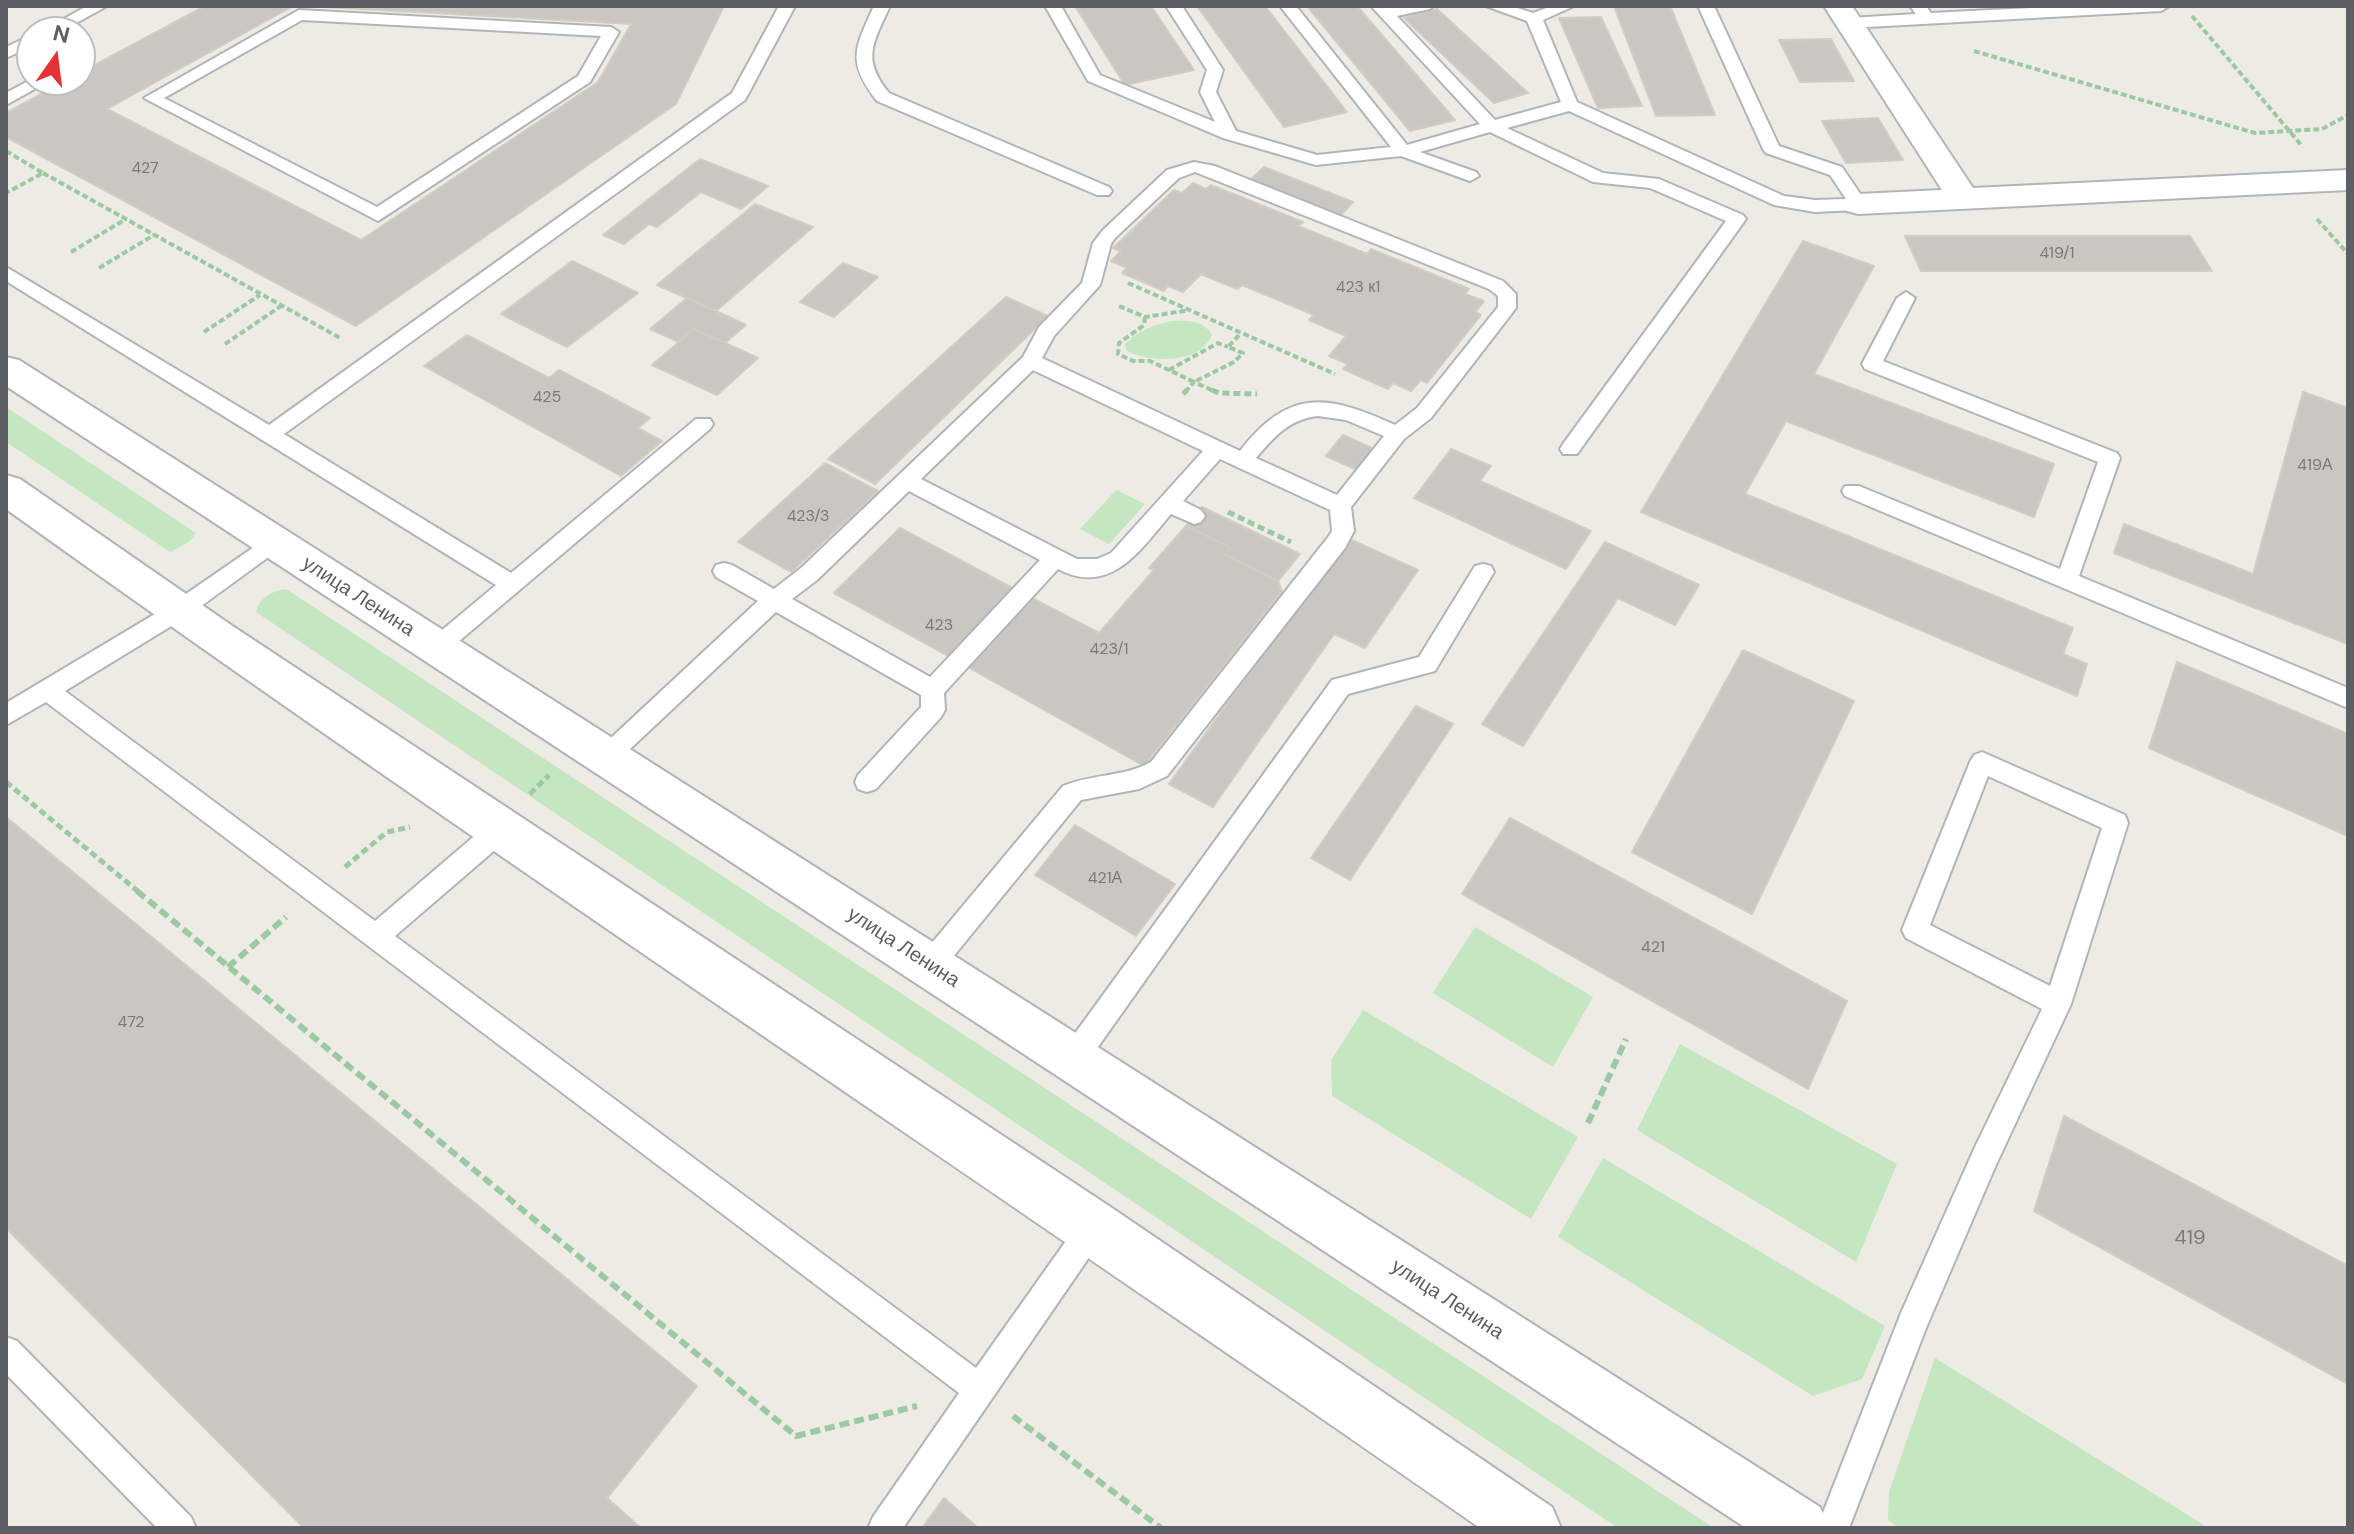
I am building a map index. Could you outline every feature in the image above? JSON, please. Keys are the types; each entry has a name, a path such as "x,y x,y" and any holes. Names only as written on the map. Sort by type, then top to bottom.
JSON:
{"main road":[{"path":"1843,14 1964,199"},
{"path":"1858,204 2343,187"},
{"name":"улица Ленина","path":"6,369 1799,1528"},
{"path":"6,489 178,611 1093,1227 1531,1528"}],"lane":[{"path":"79,16 99,6"},
{"path":"269,435 739,96 787,6"},
{"path":"882,6 861,55 866,78 883,97 1103,191"},
{"path":"1053,6 1094,78 1229,134 1316,160 1403,151 1570,105 1780,201 1815,206 1858,204"},
{"path":"1174,6 1215,70 1208,92 1229,134"},
{"path":"1288,6 1403,151 1470,176"},
{"path":"1382,9 1425,6"},
{"path":"1494,6 1534,18 1566,6"},
{"path":"1706,6 1772,149 1836,171 1858,204"},
{"path":"1843,14 2161,6"},
{"path":"1382,9 1492,127 1599,178 1653,183 1737,219 1570,449"},
{"path":"299,15 611,32 584,79 378,215 152,98 299,15"},
{"path":"1534,18 1570,105"},
{"path":"606,757 751,619 809,574 1031,361 1046,332 1091,285 1102,243 1173,174 1194,167 1229,178 1496,285 1506,292 1509,299 1507,308 1424,413 1397,434 1340,506 1343,531 1159,769 1146,777 1096,784 1072,793 930,965"},
{"path":"1229,178 1239,169 1257,173"},
{"path":"6,273 513,585"},
{"path":"1906,298 1872,364 2110,458 2067,579"},
{"path":"1031,361 1340,506"},
{"path":"1243,461 1272,427 1285,417 1302,411 1337,409 1397,434"},
{"path":"437,647 703,424"},
{"path":"906,480 1073,567 1091,570 1106,567 1119,559 1217,448"},
{"path":"1852,491 2348,698"},
{"path":"1174,496 1194,516"},
{"path":"6,715 178,611 273,542"},
{"path":"867,782 933,710 932,690 1055,558"},
{"path":"724,571 932,690"},
{"path":"1073,1059 1340,687 1427,664 1483,572"},
{"path":"47,690 980,1390"},
{"path":"1833,1528 1912,1324 1985,1157 2058,1004 2116,823 1982,762 1915,930 2058,1004"},
{"path":"375,937 501,829"},
{"path":"884,1528 1093,1227"},
{"path":"6,1352 180,1528"}],"path":[{"path":"2184,6 2289,131 2343,187"},
{"path":"1922,12 1944,42 2255,133 2322,129 2348,115"},
{"path":"6,151 376,358"},
{"path":"6,193 43,173"},
{"path":"71,252 126,219"},
{"path":"99,268 154,235"},
{"path":"1095,269 1346,378"},
{"path":"1122,294 1131,285"},
{"path":"204,332 261,294"},
{"path":"1112,303 1145,317 1191,310"},
{"path":"225,344 281,306"},
{"path":"1145,317 1144,325 1119,343 1118,354 1169,370 1219,393 1262,395"},
{"path":"1228,347 1241,333"},
{"path":"1158,420 1194,382 1234,362 1243,353 1218,343 1169,370"},
{"path":"1311,376 1320,367"},
{"path":"1174,496 1324,558"},
{"path":"6,782 796,1436 980,1390 1161,1528"},
{"path":"1588,1123 1626,1039"}],"green space":[{"path":"1172,321 1200,324 1212,335 1206,345 1186,356 1149,358 1127,351 1125,344 1136,335"},
{"path":"6,407 196,533 190,541 170,552 6,442"},
{"path":"1116,490 1145,504 1109,544 1080,529"},
{"path":"286,589 1714,1528 1618,1528 256,612 267,596"},
{"path":"1475,927 1593,997 1553,1067 1433,993"},
{"path":"1363,1010 1578,1137 1531,1219 1332,1096 1331,1061"},
{"path":"1680,1044 1897,1164 1856,1262 1637,1130"},
{"path":"1603,1158 1885,1326 1862,1379 1813,1396 1558,1237"},
{"path":"1935,1358 2209,1528 1900,1528 1888,1520 1889,1492"}],"building":[{"path":"205,6 293,6 107,109 361,240 598,82 631,24 308,6 724,6 676,104 356,326 6,137 6,113 37,96 96,96 96,64"},
{"path":"1075,6 1151,6 1194,70 1125,85"},
{"path":"1197,6 1265,6 1347,112 1284,127"},
{"path":"1307,6 1357,6 1455,120 1410,131"},
{"path":"1614,6 1670,6 1715,115 1656,116"},
{"path":"1437,9 1528,93 1494,103 1404,18"},
{"path":"1601,17 1642,106 1598,108 1559,18"},
{"path":"1831,39 1854,81 1800,82 1779,40"},
{"path":"1878,118 1903,160 1846,163 1822,121"},
{"path":"700,159 768,186 741,209 701,192 657,227 649,224 624,244 603,235"},
{"path":"1264,167 1353,202 1340,216 1250,180"},
{"path":"1193,183 1206,189 1211,185 1303,222 1298,226 1367,254 1371,249 1469,289 1465,294 1484,301 1475,312 1481,315 1427,383 1421,380 1411,391 1393,383 1388,389 1343,369 1348,364 1329,356 1346,336 1309,320 1314,315 1242,285 1237,289 1201,274 1183,292 1168,286 1164,291 1122,273 1127,268 1111,261 1121,251 1113,248 1174,190 1182,193"},
{"path":"755,204 813,227 716,311 657,285"},
{"path":"1905,236 2190,236 2212,271 1921,271"},
{"path":"1803,241 1874,266 1814,374 2054,464 2034,517 1786,421 1745,494 2073,628 2063,654 2087,664 2077,696 1641,512"},
{"path":"572,261 638,293 567,347 501,314"},
{"path":"843,263 878,277 834,317 800,302"},
{"path":"1006,297 1048,316 875,484 828,459"},
{"path":"687,298 746,325 725,343 694,329 679,342 650,329"},
{"path":"694,329 758,358 717,395 652,365"},
{"path":"467,335 549,378 559,370 650,418 638,428 662,441 621,476 424,366"},
{"path":"2303,392 2348,408 2348,644 2114,553 2124,524 2253,574"},
{"path":"1343,435 1374,449 1357,470 1326,456"},
{"path":"1451,449 1491,466 1480,481 1591,531 1566,569 1414,498"},
{"path":"825,463 878,491 791,572 738,542"},
{"path":"1202,507 1300,554 1278,581 1225,555 1231,548 1186,526"},
{"path":"1186,526 1231,548 1225,555 1278,581 1282,591 1144,766 966,666 1030,597 1099,633 1154,570 1149,568"},
{"path":"900,528 1018,591 954,659 834,593"},
{"path":"1347,538 1418,570 1365,648 1334,634 1213,807 1169,784"},
{"path":"1605,542 1699,585 1675,625 1618,598 1523,746 1482,724"},
{"path":"1743,650 1854,701 1752,914 1632,852"},
{"path":"2177,662 2348,734 2348,836 2149,748"},
{"path":"1416,706 1453,724 1350,880 1311,858"},
{"path":"6,817 697,1386 607,1498 641,1528 304,1528 6,1228"},
{"path":"1510,818 1847,1001 1808,1089 1462,894"},
{"path":"1075,825 1175,884 1136,936 1035,875"},
{"path":"2064,1116 2348,1266 2348,1384 2034,1211"},
{"path":"944,1498 978,1528 922,1528"}]}
